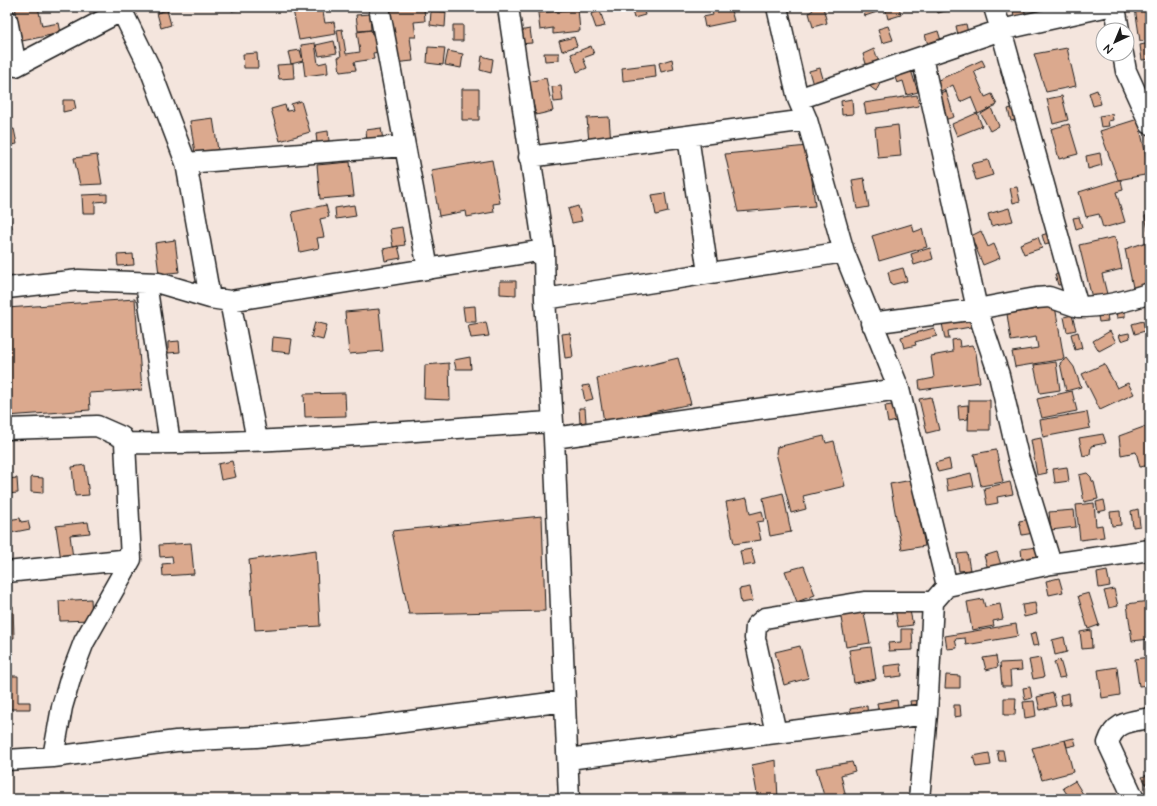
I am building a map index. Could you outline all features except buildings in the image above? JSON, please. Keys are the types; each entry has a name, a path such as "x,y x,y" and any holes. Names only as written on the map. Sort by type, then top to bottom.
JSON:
{"street":[{"path":"378,7 428,269"},
{"path":"508,7 523,105 529,157 544,250 545,299 554,430 569,799"},
{"path":"777,7 798,99 807,120 844,252 899,389 947,586"},
{"path":"994,7 1078,307"},
{"path":"798,99 1001,30 1104,7"},
{"path":"1115,7 1118,22"},
{"path":"7,20 12,67 120,9 149,66 186,163 210,298"},
{"path":"922,57 977,309 999,375 1018,457 1051,564"},
{"path":"1124,62 1126,71 1150,124"},
{"path":"529,157 807,120"},
{"path":"688,136 708,273"},
{"path":"186,163 404,146"},
{"path":"7,288 79,280 159,283 210,298 230,301 544,250"},
{"path":"545,299 844,252"},
{"path":"146,283 170,443"},
{"path":"871,322 977,309 1036,298 1049,298 1078,307 1089,307 1131,300 1150,293"},
{"path":"230,301 257,440"},
{"path":"126,443 170,443 554,430 899,389"},
{"path":"7,428 97,426 122,437 126,443 131,559 84,642 76,662 62,707 52,758"},
{"path":"919,799 927,714 933,602 947,586 1051,564 1150,550"},
{"path":"7,572 131,559"},
{"path":"776,733 755,638 756,626 764,618 864,602 933,602"},
{"path":"7,760 52,758 176,741 256,737 365,727 565,701"},
{"path":"568,759 927,714"},
{"path":"1134,799 1108,743 1114,729 1123,724 1150,718"}]}
